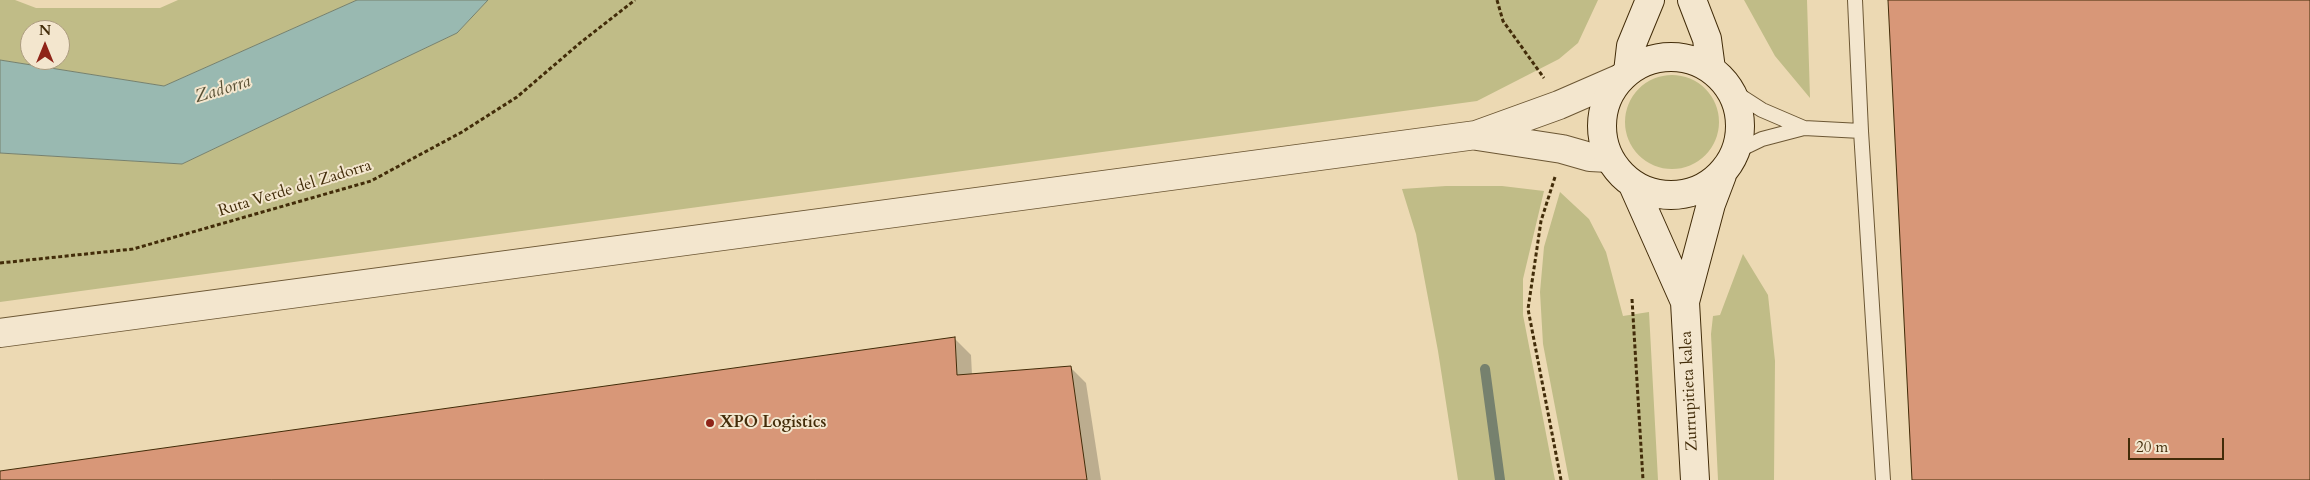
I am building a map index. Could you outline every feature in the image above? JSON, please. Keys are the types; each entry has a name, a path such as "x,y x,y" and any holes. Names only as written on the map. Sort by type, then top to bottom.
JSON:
{"street":[{"path":"0,333 1476,135 1559,105 1624,75 1643,63 1660,58 1678,57 1695,61 1711,69 1731,90 1739,110 1741,130 1737,151 1722,176 1702,189 1679,196 1655,194 1633,185 1619,173 1609,158 1602,138 1602,116 1609,96 1624,75 1631,46 1650,0"},
{"path":"1692,0 1707,39 1711,69"},
{"path":"1476,135 1562,149 1590,157 1609,158"},
{"name":"Zurrupitieta kalea","path":"1695,480 1685,302 1710,204 1722,176"},
{"name":"Zurrupitieta kalea","path":"1633,185 1685,302"}],"lane":[{"path":"1855,0 1861,131 1883,480"},
{"path":"1731,90 1762,110 1804,128"},
{"path":"1737,151 1762,139 1804,128 1861,131"}],"path":[{"name":"Ruta Verde del Zadorra","path":"0,263 133,249 371,181 462,132 516,97 635,0"},
{"path":"1497,0 1503,21 1547,82"},
{"path":"1556,176 1541,221 1528,309 1561,480"},
{"path":"1632,299 1643,480"}],"shaded area":[{"path":"0,0 15,0 36,8 160,8 178,0 357,0 164,86 63,70 70,70 70,20 20,20 20,63 0,60"},
{"path":"488,0 1598,0 1578,43 1559,59 1477,101 0,302 0,153 182,164 457,33"},
{"path":"1744,0 1807,0 1810,98 1775,56"},
{"path":"1672,75 1690,78 1705,89 1716,104 1719,122 1716,140 1705,155 1690,166 1672,169 1654,166 1639,155 1628,140 1625,122 1628,104 1639,89 1654,78"},
{"path":"1446,186 1502,186 1544,191 1523,279 1523,315 1555,480 1458,480 1438,351 1416,234 1402,189"},
{"path":"1560,192 1589,219 1606,252 1623,316 1649,312 1658,480 1569,480 1543,344 1540,292 1544,247"},
{"path":"1743,254 1768,295 1775,361 1774,480 1718,480 1711,334 1713,316 1720,315"}],"water":[{"name":"Zadorra","path":"357,0 488,0 457,33 182,164 0,153 0,60 20,63 20,70 63,70 164,86"}],"building":[{"path":"1888,0 2310,0 2310,480 1912,480"},
{"name":"XPO Logistics","path":"955,337 957,375 1071,366 1087,480 0,480 0,471"}],"waterway":[{"path":"1485,369 1500,480"}],"place":[{"name":"XPO Logistics","path":"710,423"}]}
